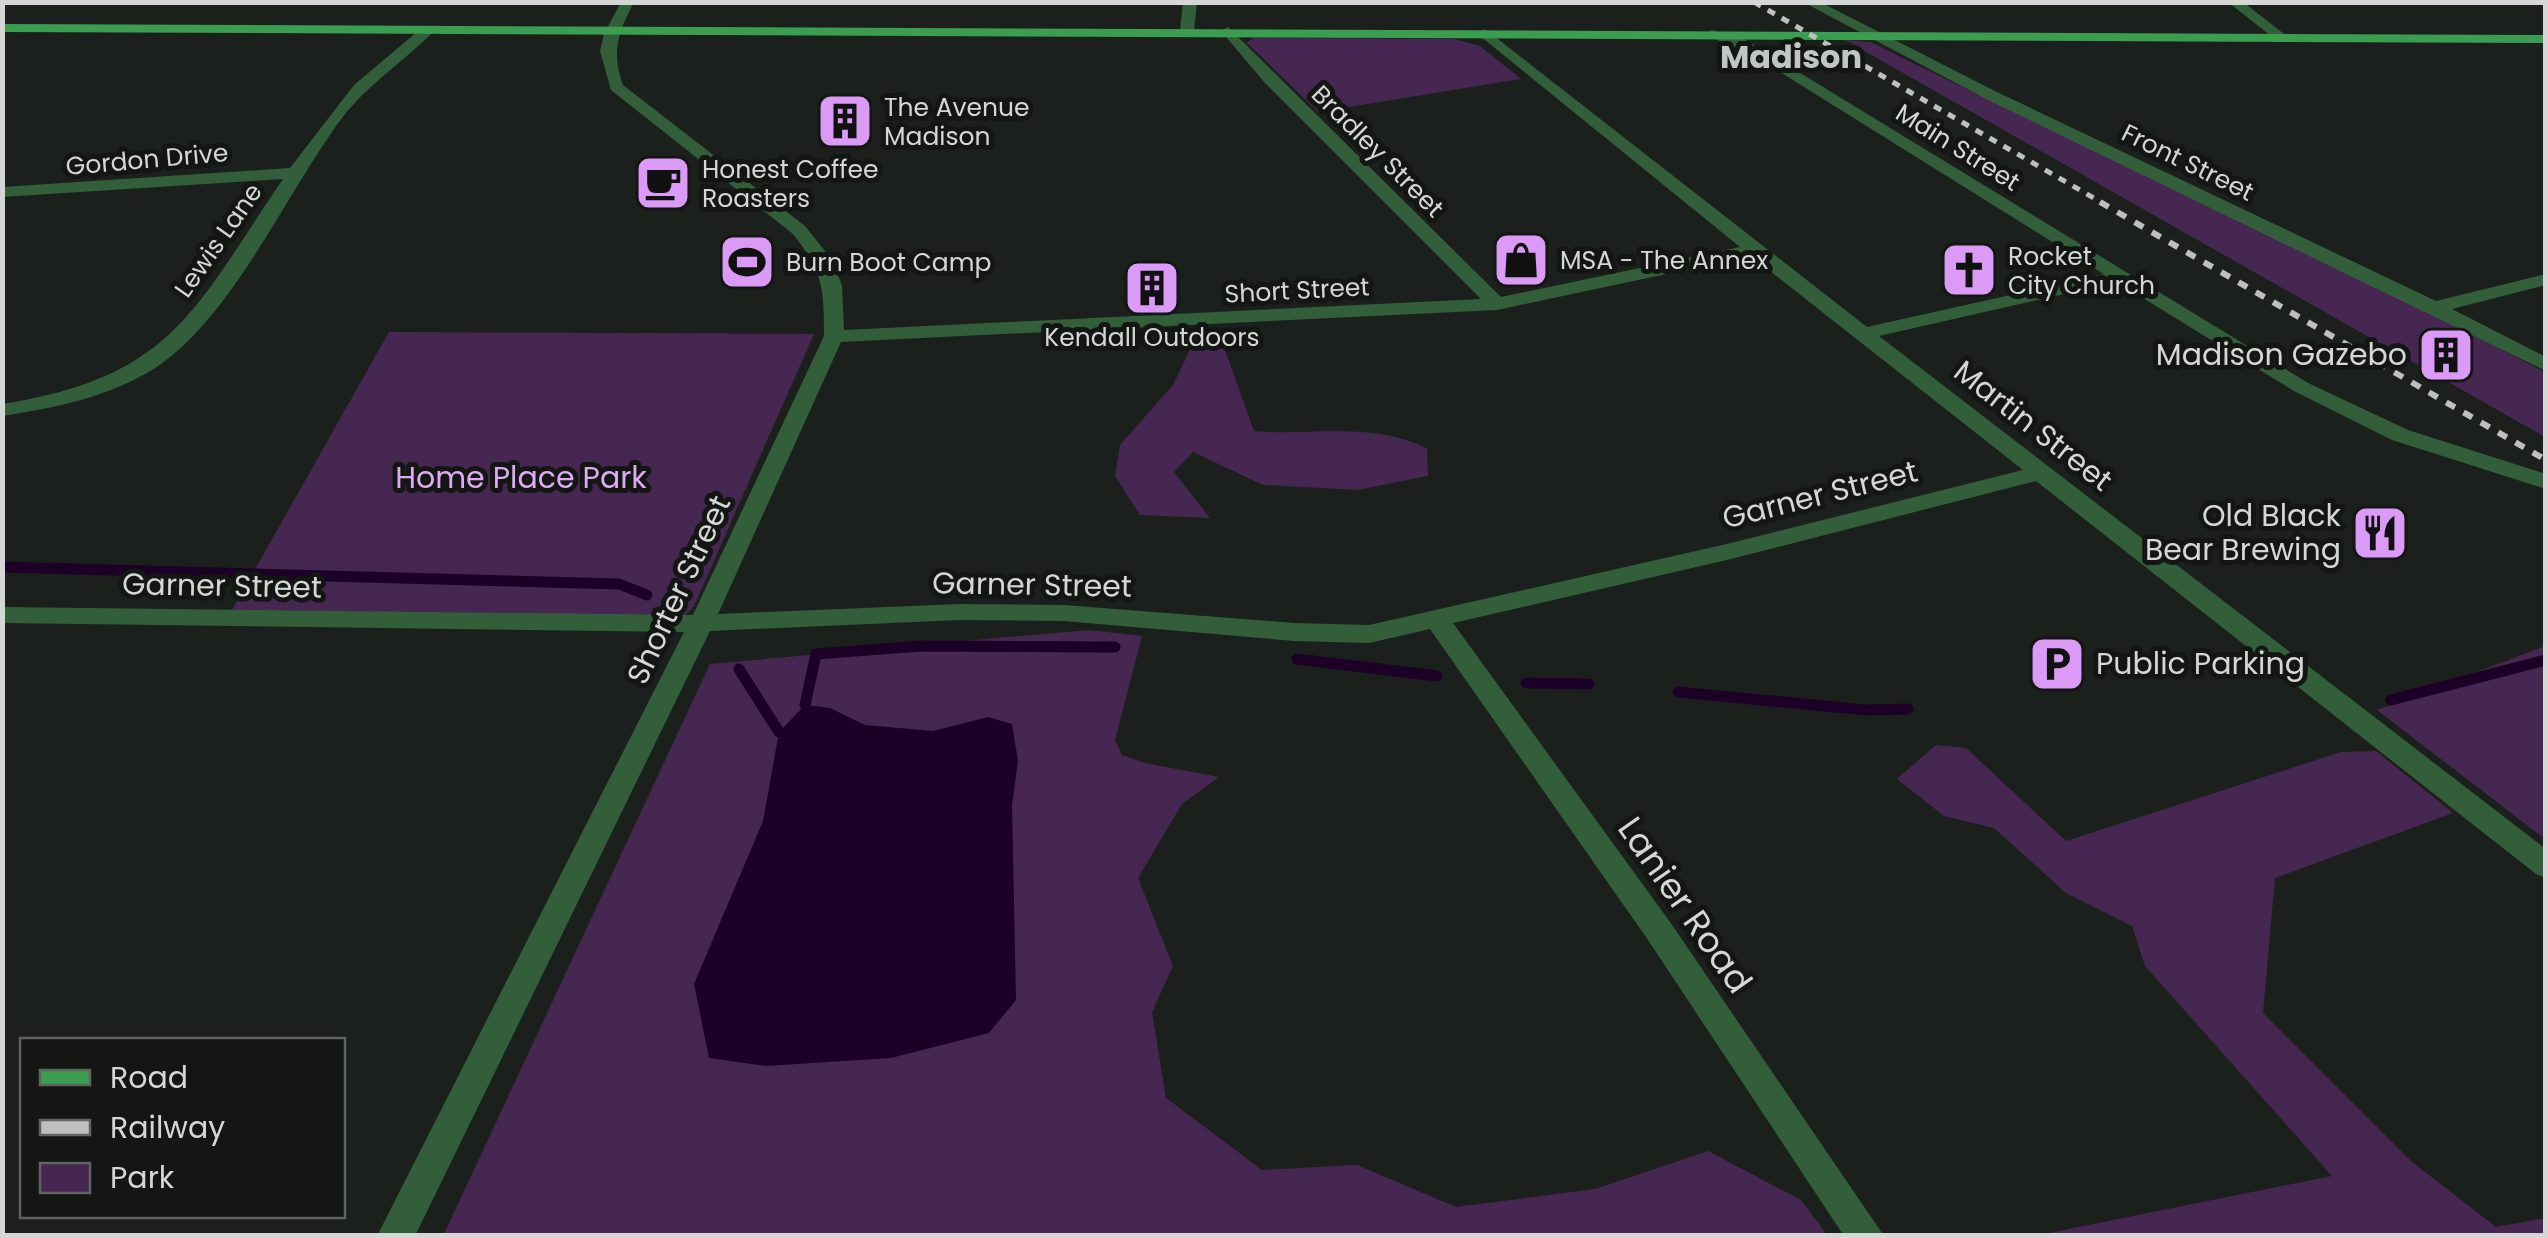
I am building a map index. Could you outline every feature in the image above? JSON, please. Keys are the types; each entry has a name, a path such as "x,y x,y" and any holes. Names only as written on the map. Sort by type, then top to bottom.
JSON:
{"main road":[{"path":"2,28 2546,38"}],"street":[{"path":"612,29 628,2"},
{"path":"1186,32 1190,2"},
{"name":"Front Street","path":"1809,2 2156,175 2438,308 2546,365"},
{"path":"2234,2 2280,37"},
{"name":"Lewis Lane","path":"2,410 44,404 90,390 150,363 184,332 210,298 295,173 360,87 429,29"},
{"name":"Shorter Street","path":"395,1236 700,623 834,336 833,286 824,261 799,230 616,87 606,62 606,41 612,29"},
{"name":"Bradley Street","path":"1228,31 1270,80 1497,304"},
{"name":"Martin Street","path":"1484,33 2040,474 2546,866"},
{"name":"Main Street","path":"1712,34 1741,42 2250,358 2344,410 2455,455 2546,482"},
{"path":"1772,61 1765,46 1783,34"},
{"name":"Gordon Drive","path":"2,192 295,173"},
{"name":"Short Street","path":"834,336 1497,304 1757,250"},
{"path":"1864,334 2118,276"},
{"path":"2438,308 2546,278"},
{"name":"Garner Street","path":"2,615 700,623 959,612 1064,613 1369,634 1438,621 2040,474"},
{"name":"Lanier Road","path":"1438,621 1659,931 1866,1236"}],"green space":[{"path":"1253,38 1454,39 1480,46 1521,79 1318,112 1247,43"},
{"path":"1845,40 1871,42 2545,372 2545,437"},
{"name":"Home Place Park","path":"389,332 814,334 694,606 677,624 227,619"},
{"path":"1197,335 1216,337 1225,350 1254,431 1364,432 1407,440 1427,449 1428,476 1358,490 1263,485 1193,452 1174,472 1210,518 1140,515 1115,476 1120,445 1173,385"},
{"path":"1089,630 1142,636 1115,740 1122,755 1219,777 1182,804 1138,878 1173,966 1152,1012 1166,1098 1262,1170 1357,1165 1456,1207 1595,1189 1708,1151 1801,1200 1827,1235 443,1236 710,664"},
{"path":"2546,646 2545,839 2377,710"},
{"path":"1936,745 1966,748 2066,841 2341,752 2376,751 2453,813 2275,878 2263,1013 2412,1162 2496,1227 2545,1218 2545,1235 2039,1235 2332,1176 2145,966 2132,926 2066,893 1994,828 1944,816 1897,779"}],"shaded area":[{"path":"805,705 830,708 865,725 933,731 988,717 1012,724 1018,761 1012,805 1016,1000 989,1033 891,1058 766,1066 709,1058 694,984 763,821 779,732"}],"waterway":[{"path":"2,567 619,584 647,595"},
{"path":"805,705 816,654 921,646 1115,647"},
{"path":"1297,659 1437,676"},
{"path":"2391,700 2546,660"},
{"path":"739,669 779,732"},
{"path":"1526,683 1589,684"},
{"path":"1678,692 1866,710 1908,709"}],"railway":[{"path":"1754,2 2104,204"},
{"path":"2100,202 2546,460"}],"place":[{"name":"The Avenue Madison","path":"845,121"},
{"name":"Honest Coffee Roasters","path":"663,183"},
{"name":"MSA - The Annex","path":"1521,260"},
{"name":"Burn Boot Camp","path":"747,262"},
{"name":"Rocket City Church","path":"1969,270"},
{"name":"Kendall Outdoors","path":"1152,288"},
{"name":"Madison Gazebo","path":"2446,355"},
{"name":"Old Black Bear Brewing","path":"2380,533"},
{"name":"Public Parking","path":"2057,664"}],"district":[{"name":"Madison","path":"1791,57"}]}
